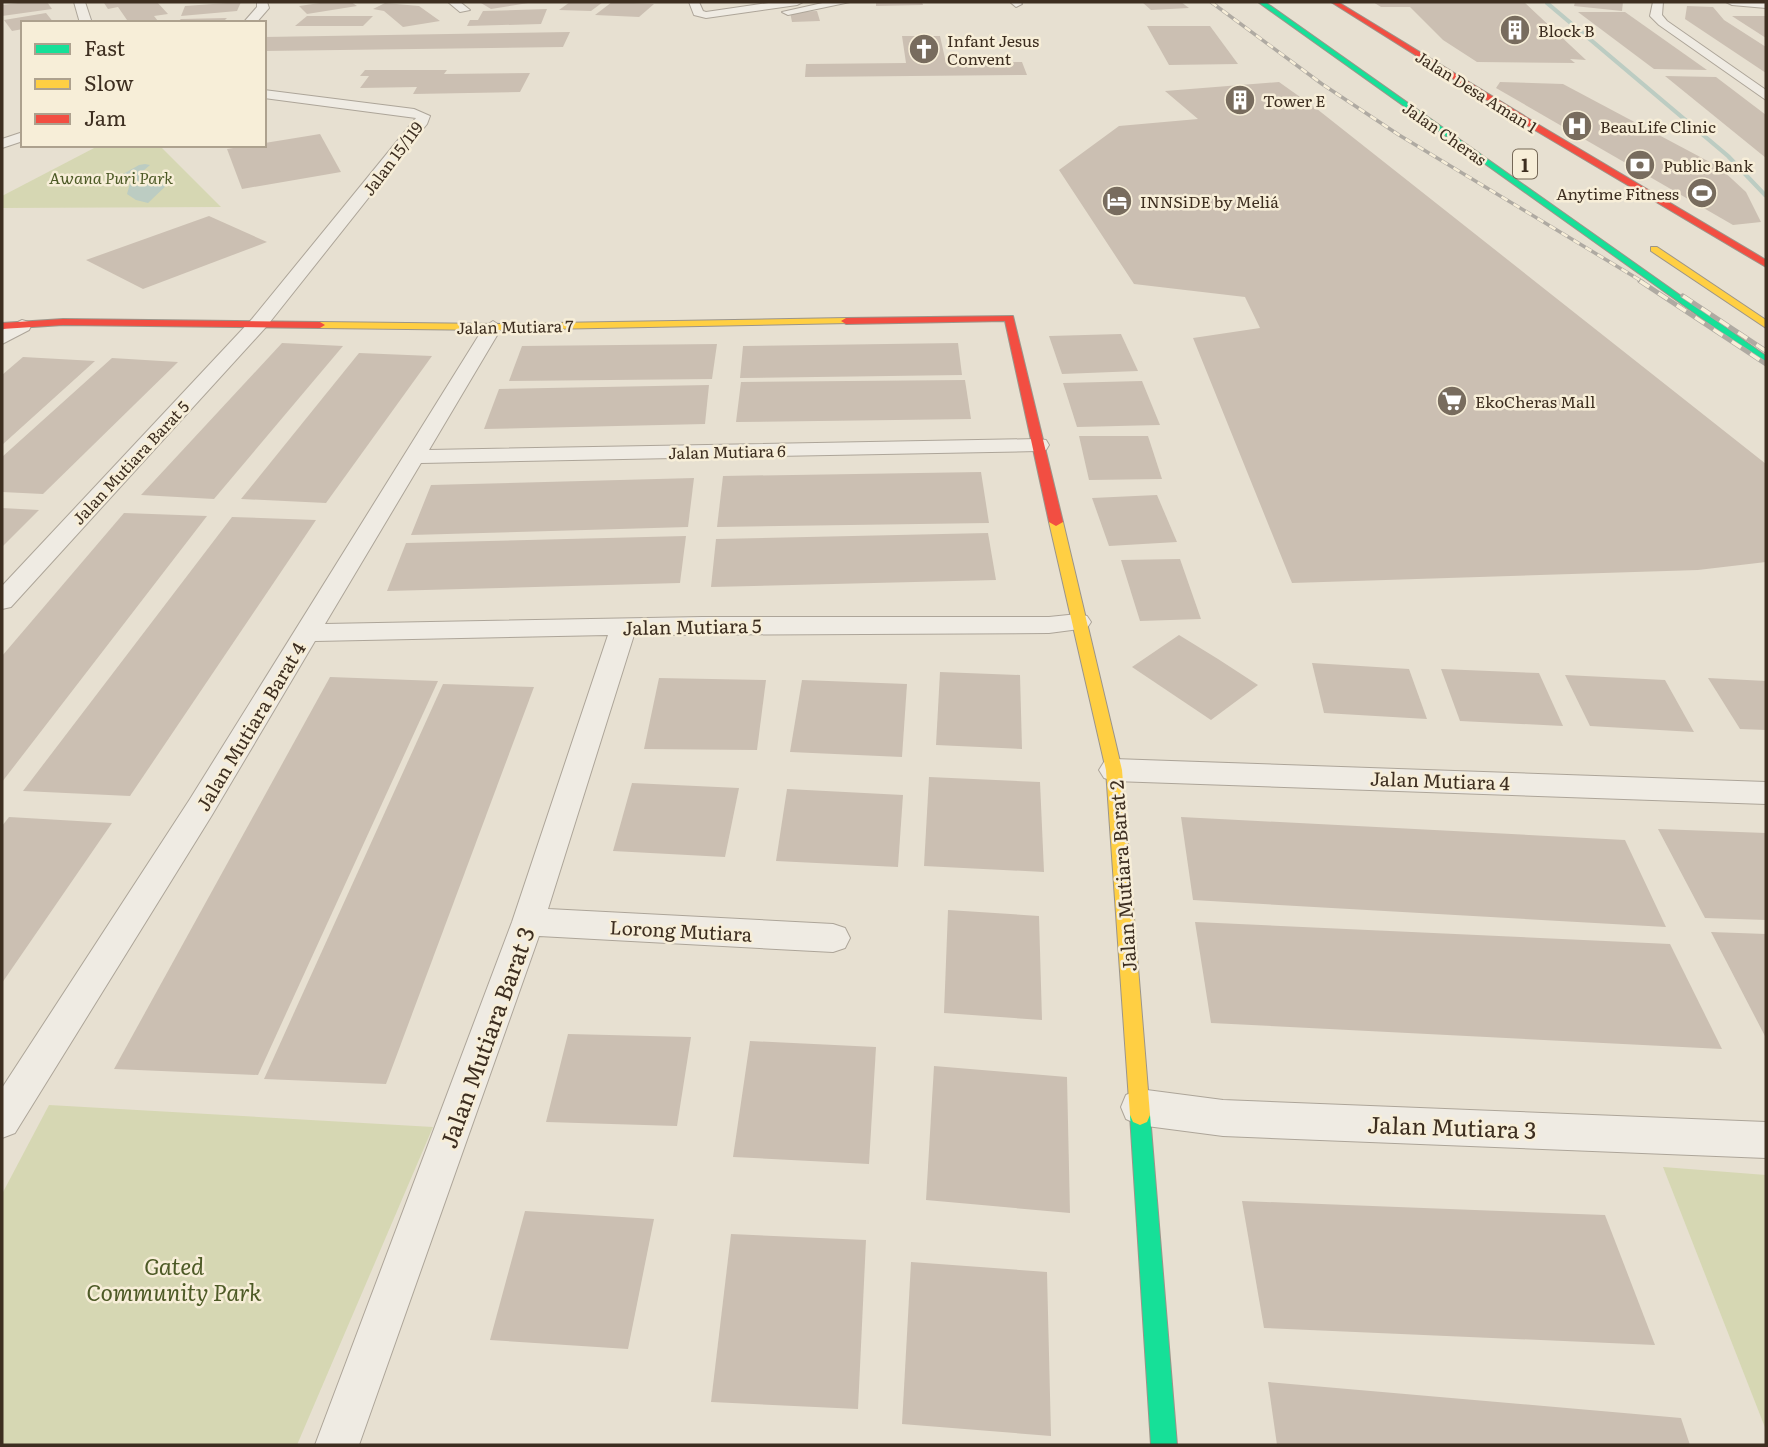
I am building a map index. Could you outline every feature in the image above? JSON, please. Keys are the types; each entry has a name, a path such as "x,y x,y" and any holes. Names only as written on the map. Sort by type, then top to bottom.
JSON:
{"main road":[{"name":"Jalan Cheras","path":"1261,2 1766,361"},
{"path":"1282,2 1391,74"},
{"name":"Jalan Desa Aman 1","path":"1334,2 1536,128 1766,264"},
{"path":"1635,237 1766,325"},
{"name":"Jalan Mutiara 7","path":"22,326 63,322 493,327 1009,318"},
{"name":"Jalan Mutiara Barat 2","path":"1009,318 1114,770 1164,1445"},
{"path":"2,326 22,326"}],"street":[{"path":"80,2 85,21"},
{"path":"251,21 263,8 262,2"},
{"path":"453,2 464,10"},
{"path":"694,2 698,13 706,15 797,2"},
{"path":"788,12 844,2"},
{"path":"1658,2 1656,16 1663,23 1766,96"},
{"path":"1732,2 1766,5"},
{"name":"Jalan 15/119","path":"259,323 362,197 422,121 423,116 266,94"},
{"path":"2,144 21,137"},
{"path":"1740,307 1766,315"},
{"name":"Jalan Mutiara Barat 5","path":"2,601 259,323"},
{"path":"2,338 22,326"},
{"name":"Jalan Mutiara Barat 4","path":"2,1120 201,807 493,327"},
{"name":"Jalan Mutiara 6","path":"415,457 1038,445"},
{"name":"Jalan Mutiara 5","path":"307,633 624,626 1049,625 1078,622"},
{"name":"Jalan Mutiara Barat 3","path":"337,1445 528,922 624,626"},
{"name":"Jalan Mutiara 4","path":"1114,770 1766,793"},
{"name":"Lorong Mutiara","path":"528,922 834,938"},
{"name":"Jalan Mutiara 3","path":"1139,1107 1223,1118 1766,1140"}],"green space":[{"name":"Awana Puri Park","path":"96,147 162,148 221,207 2,208 2,196"},
{"name":"Gated Community Park","path":"49,1105 433,1127 297,1445 2,1445 2,1194"},
{"path":"1663,1167 1766,1175 1766,1430"}],"shaded area":[{"path":"145,164 150,165 143,171 151,177 173,179 148,203 127,194 131,180 116,178"}],"building":[{"path":"47,2 52,9 2,16 2,5"},
{"path":"157,2 168,14 154,16 158,21 124,21 127,20 118,7 108,9 104,3"},
{"path":"241,2 237,11 181,16 185,6"},
{"path":"351,2 357,6 307,14 299,6"},
{"path":"570,2 603,2 591,11 559,10"},
{"path":"612,2 654,4 639,17 595,15"},
{"path":"876,2 922,2 923,5 876,6"},
{"path":"1142,2 1181,2 1189,8 1151,10"},
{"path":"1373,2 1524,2 1586,60 1570,59 1575,63 1477,62 1443,40 1410,7 1381,7"},
{"path":"1575,2 1623,2 1622,11 1574,6"},
{"path":"385,3 419,6 440,21 403,27 384,11 373,9"},
{"path":"481,3 528,3 491,9"},
{"path":"1687,6 1713,7 1724,20 1766,47 1766,73 1685,19"},
{"path":"547,9 541,24 467,26 470,20 478,20 483,11"},
{"path":"817,11 820,21 792,22 790,12"},
{"path":"1578,12 1625,12 1707,70 1654,69"},
{"path":"46,13 52,21 21,21 21,29 12,31 4,20"},
{"path":"307,16 373,16 363,26 295,26"},
{"path":"1732,16 1766,16 1766,38 1738,20"},
{"path":"227,18 224,21 178,21"},
{"path":"1147,26 1210,26 1238,64 1169,65"},
{"path":"570,32 563,47 266,51 266,37"},
{"name":"Infant Jesus Convent","path":"902,36 940,36 946,63 1022,62 1027,75 805,77 806,64 906,63"},
{"path":"365,70 447,70 444,74 530,73 520,92 413,94 417,87 360,88 369,76 360,76"},
{"path":"1665,76 1716,77 1766,115 1766,158"},
{"name":"EkoCheras Mall","path":"1279,82 1317,109 1766,464 1766,562 1698,570 1292,583 1193,338 1260,328 1245,297 1134,284 1059,170 1119,126 1198,119 1165,91"},
{"path":"1500,82 1563,84 1719,167 1746,192 1761,222 1733,225 1496,88"},
{"path":"320,134 341,172 242,189 227,149 266,147 266,143"},
{"path":"209,216 267,242 143,289 86,260"},
{"path":"1121,334 1138,371 1062,374 1049,336"},
{"path":"282,343 343,346 214,499 141,495"},
{"path":"958,343 962,375 740,378 743,346"},
{"path":"717,344 712,379 509,381 522,346"},
{"path":"359,353 432,356 326,503 241,499"},
{"path":"23,357 95,361 2,445 2,375"},
{"path":"112,358 178,362 43,494 2,492 2,457"},
{"path":"965,380 971,419 736,422 741,382"},
{"path":"1142,381 1160,425 1077,427 1063,383"},
{"path":"709,385 705,424 484,429 499,389"},
{"path":"1079,436 1148,436 1162,479 1089,480"},
{"path":"981,472 989,523 717,527 723,476"},
{"path":"694,478 688,527 411,535 431,485"},
{"path":"1157,495 1177,542 1109,546 1092,498"},
{"path":"2,508 39,510 2,547"},
{"path":"124,513 207,516 2,782 2,656"},
{"path":"232,517 316,520 130,796 23,791"},
{"path":"988,533 996,580 711,587 716,539"},
{"path":"686,536 680,583 387,591 406,543"},
{"path":"1180,559 1201,619 1140,621 1121,560"},
{"path":"1179,635 1258,685 1211,720 1132,667"},
{"path":"1312,663 1409,669 1427,719 1324,713"},
{"path":"1441,669 1539,673 1563,726 1460,721"},
{"path":"940,672 1020,675 1022,749 936,745"},
{"path":"1565,675 1665,680 1694,732 1590,726"},
{"path":"330,677 438,681 258,1075 114,1069"},
{"path":"659,678 766,680 757,750 644,749"},
{"path":"1708,678 1766,681 1766,730 1740,729"},
{"path":"802,680 907,684 902,757 790,752"},
{"path":"443,684 534,687 386,1084 264,1079"},
{"path":"929,777 1040,782 1044,872 924,866"},
{"path":"632,783 739,788 725,857 613,851"},
{"path":"787,789 903,795 898,867 776,861"},
{"path":"9,817 112,823 2,983 2,826"},
{"path":"1181,817 1625,840 1666,927 1193,900"},
{"path":"1658,829 1766,833 1766,920 1705,918"},
{"path":"948,910 1039,916 1042,1020 944,1013"},
{"path":"1195,922 1670,944 1722,1049 1211,1023"},
{"path":"1711,932 1766,934 1766,1038"},
{"path":"568,1034 691,1037 677,1126 546,1122"},
{"path":"750,1041 876,1047 869,1164 733,1157"},
{"path":"934,1066 1067,1077 1070,1213 926,1200"},
{"path":"1242,1201 1605,1215 1655,1345 1264,1328"},
{"path":"525,1211 654,1219 628,1349 490,1340"},
{"path":"731,1234 866,1240 858,1409 711,1402"},
{"path":"911,1262 1047,1272 1051,1436 902,1424"},
{"path":"1268,1382 1681,1418 1690,1445 1277,1445"}],"waterway":[{"path":"1547,2 1728,156 1766,196"}],"railway":[{"path":"1211,2 1322,84 1399,135 1643,282"},
{"path":"1640,281 1766,364"},
{"path":"1683,296 1766,351"}],"traffic: fast":[{"path":"1261,2 1766,361"},
{"path":"1140,1115 1164,1445"}],"traffic: slow":[{"path":"1654,249 1766,325"},
{"path":"320,325 493,327 846,321"},
{"path":"1056,522 1114,770 1140,1115"}],"traffic: jam":[{"path":"1334,2 1536,127 1766,264"},
{"path":"846,321 1009,318 1056,522"},
{"path":"2,326 63,322 320,325"}],"place":[{"name":"Block B","path":"1515,30"},
{"name":"Infant Jesus Convent","path":"924,49"},
{"name":"Tower E","path":"1240,100"},
{"name":"BeauLife Clinic","path":"1577,126"},
{"name":"Public Bank","path":"1640,165"},
{"name":"Anytime Fitness","path":"1702,193"},
{"name":"INNSiDE by Meliá","path":"1117,201"},
{"name":"EkoCheras Mall","path":"1452,401"}]}
